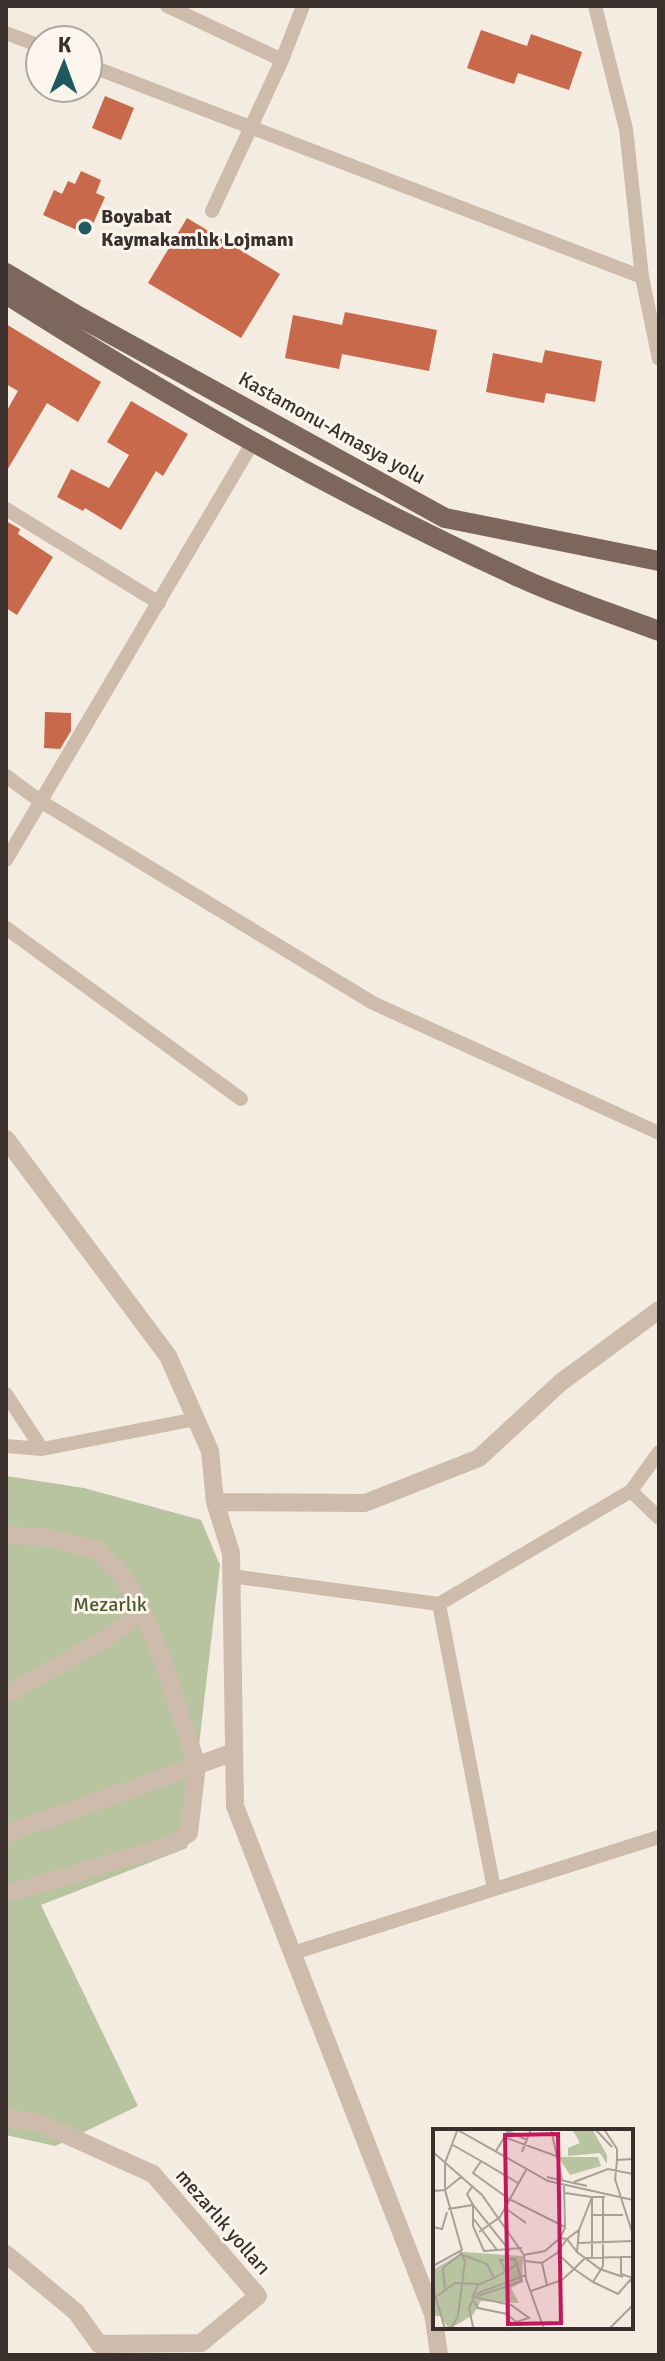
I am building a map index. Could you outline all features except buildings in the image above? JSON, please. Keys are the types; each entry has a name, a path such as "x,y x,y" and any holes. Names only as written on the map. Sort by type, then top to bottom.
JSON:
{"main road":[{"name":"Kastamonu-Amasya yolu","path":"6,273 78,316 445,518 659,561"},
{"path":"6,294 170,397 343,492 525,580 659,631"}],"street":[{"path":"167,6 282,60"},
{"path":"212,211 282,60 303,6"},
{"path":"595,6 626,129 642,277 659,359"},
{"path":"104,71 642,277"},
{"path":"6,860 253,442"},
{"path":"6,509 159,603"},
{"path":"6,776 40,801 373,1003 659,1133"},
{"path":"6,928 241,1099"},
{"path":"6,1139 168,1356 210,1451 215,1502 231,1553 235,1806 433,2314"},
{"path":"215,1502 365,1503 479,1458 560,1383 659,1310"},
{"path":"6,1394 42,1449"},
{"path":"6,1446 42,1449 196,1419"},
{"path":"231,1576 439,1604 631,1491 659,1452"},
{"path":"631,1491 659,1518"},
{"path":"6,1535 45,1537 97,1550 124,1579 143,1612 161,1655 197,1765 189,1833 173,1844 6,1894"},
{"path":"439,1604 494,1889"},
{"path":"6,1695 108,1637 143,1612"},
{"path":"6,1834 234,1752"},
{"path":"293,1953 659,1837"},
{"name":"mezarlık yolları","path":"6,2118 40,2123 153,2174 258,2296 201,2343 99,2344 76,2312 6,2254"},
{"path":"435,2329 439,2355"}],"green space":[{"name":"Mezarlık","path":"6,1476 84,1488 201,1520 220,1565 187,1848 41,1905 138,2106 55,2146 6,2135"}],"place":[{"name":"Boyabat Kaymakamlık Lojmanı","path":"85,228"}]}
